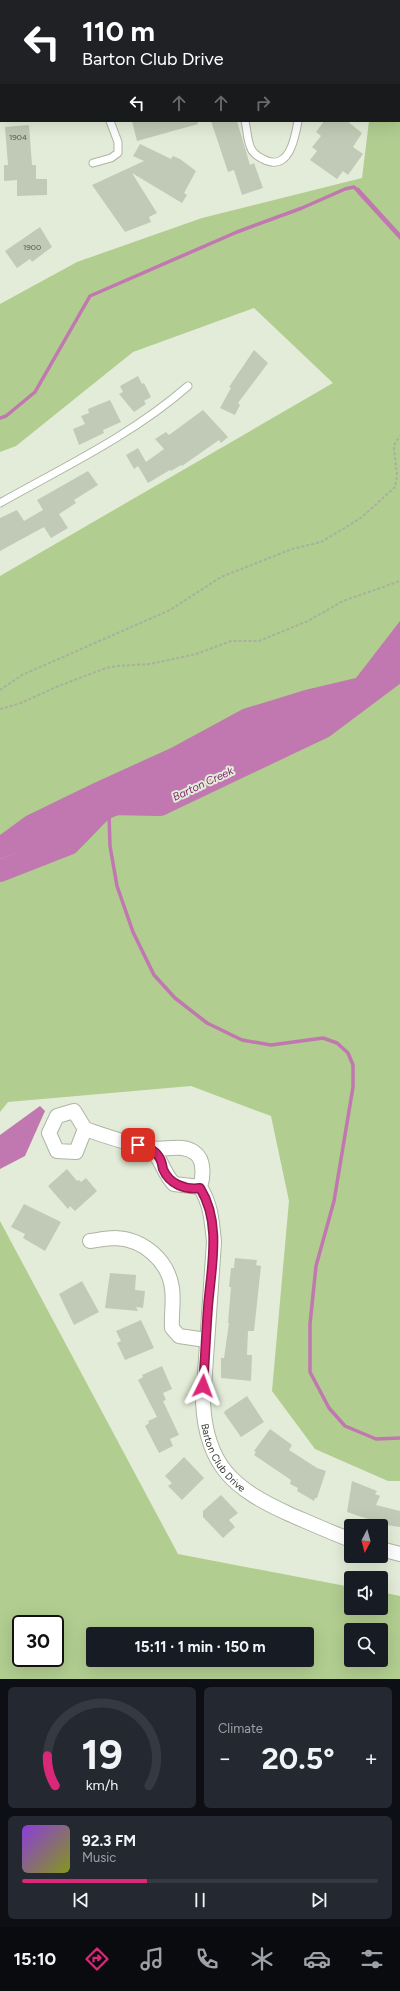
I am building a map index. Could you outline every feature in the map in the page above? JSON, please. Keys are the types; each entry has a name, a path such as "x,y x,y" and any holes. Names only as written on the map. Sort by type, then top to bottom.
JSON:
{"street":[{"path":"85,1129 151,1149 183,1148 196,1153 200,1160 202,1170 203,1180 200,1188 174,1184 164,1170 159,1157 151,1149"},
{"name":"Barton Club Drive","path":"200,1188 205,1196 212,1216 214,1242 206,1340 203,1418 210,1446 224,1470 241,1488 262,1501 344,1537"},
{"path":"90,1241 114,1238 127,1240 147,1248 166,1268 170,1278 172,1290 172,1328 179,1336 206,1340"},
{"path":"388,1551 400,1554"}],"lane":[{"path":"93,163 112,158 118,153 118,142 110,122"},
{"path":"246,122 250,146 255,155 267,161 275,162 285,158 293,146 298,122"},
{"path":"0,503 127,432 163,408 188,386"}],"path":[{"path":"0,690 22,674 170,610 221,577 292,550 321,542 343,530 362,517 395,487 397,475 394,449 395,443 400,436"},
{"path":"0,708 21,703 56,687 106,668 150,664 196,654 231,641 259,641 308,621 343,601 400,581"}],"green space":[{"path":"369,122 400,122 400,1481 388,1481 315,1449 272,1391 289,1201 271,1116 191,1086 8,1102 0,1112 0,576 333,383 254,308 133,352 16,446 0,452 0,304 77,262 202,218 362,178"},
{"path":"0,1221 178,1554 344,1586 344,1615 388,1615 388,1593 400,1596 400,1679 0,1679"}],"shaded area":[{"path":"358,187 400,233 400,240 357,193"},
{"path":"400,621 400,671 326,716 189,784 109,819 0,859 0,835 26,816 171,748 243,709 305,690 356,678"},
{"path":"40,1106 45,1111 25,1156 0,1169 0,1135"}],"building":[{"path":"132,122 197,122 198,124 137,141"},
{"path":"211,122 237,122 250,165 254,163 263,188 242,195 234,170 228,172"},
{"path":"323,122 348,122 362,133 353,147 363,154 348,175 343,171 337,179 310,160 317,151 312,147 321,136 316,132"},
{"path":"29,125 32,165 36,165 36,179 47,179 47,195 17,196 17,180 4,181 4,165 8,165 5,127"},
{"path":"140,144 171,159 173,156 180,159 196,171 184,193 187,195 182,203 132,173 157,213 149,217 151,222 125,232 92,185 144,161 133,156"},
{"path":"40,227 52,247 32,262 30,259 17,268 5,251"},
{"path":"254,350 268,363 238,403 240,405 235,415 220,408 231,388 229,387"},
{"path":"138,376 142,384 144,383 151,397 144,401 146,404 134,412 119,394 123,392 120,386"},
{"path":"110,400 121,422 103,430 104,433 79,445 73,429 85,424 81,416 89,413 88,409"},
{"path":"203,410 228,437 221,443 219,440 182,466 181,465 171,471 170,470 148,483 138,466 134,469 126,455 138,448 146,462 164,449 155,439 166,432 169,435"},
{"path":"88,471 98,485 74,500 76,503 59,514 68,528 51,538 44,527 0,551 0,518 17,510 24,521 43,510 37,500"},
{"path":"67,1169 77,1181 79,1180 81,1182 86,1178 97,1191 75,1211 70,1206 68,1209 48,1186"},
{"path":"24,1204 61,1222 45,1251 23,1238 25,1234 11,1227"},
{"path":"235,1258 257,1260 256,1265 261,1266 254,1331 248,1331 247,1355 252,1355 251,1381 221,1378 221,1358 224,1358 229,1323 231,1287 229,1287 231,1268 234,1268"},
{"path":"110,1273 136,1275 135,1290 145,1291 143,1308 136,1307 138,1311 105,1308"},
{"path":"82,1281 99,1312 74,1325 59,1294"},
{"path":"141,1320 154,1348 125,1360 117,1343 121,1341 116,1331"},
{"path":"162,1366 172,1389 163,1393 166,1400 163,1401 179,1435 170,1439 173,1446 159,1453 145,1426 149,1423 148,1421 157,1417 138,1380 143,1377 142,1375"},
{"path":"247,1396 264,1422 241,1437 224,1413"},
{"path":"270,1429 292,1445 289,1450 317,1468 326,1471 317,1498 315,1498 314,1501 297,1491 298,1488 290,1484 291,1480 254,1455 256,1452 254,1451"},
{"path":"184,1457 204,1478 182,1500 168,1486 172,1483 165,1476"},
{"path":"352,1481 377,1491 375,1494 380,1496 376,1505 400,1511 400,1527 388,1525 388,1519 368,1519 347,1512"},
{"path":"221,1495 238,1513 229,1520 235,1527 223,1538 203,1517 203,1511"}],"waterway":[{"path":"0,418 6,416 35,392 90,296 237,232 302,208 345,189 354,187 360,193"},
{"name":"Barton Creek","path":"0,871 69,844 108,804 160,805 324,727 400,670"},
{"path":"109,815 110,846 117,886 133,932 154,975 175,998 207,1023 242,1040 271,1045 323,1038 337,1043 348,1053 353,1065 353,1087 334,1201 316,1266 310,1324 310,1372 329,1408 345,1426 376,1439 400,1438"}],"route":[{"path":"138,1145 151,1149 159,1157 164,1170 174,1184 200,1188 205,1196 212,1216 214,1242 203,1386"}]}
